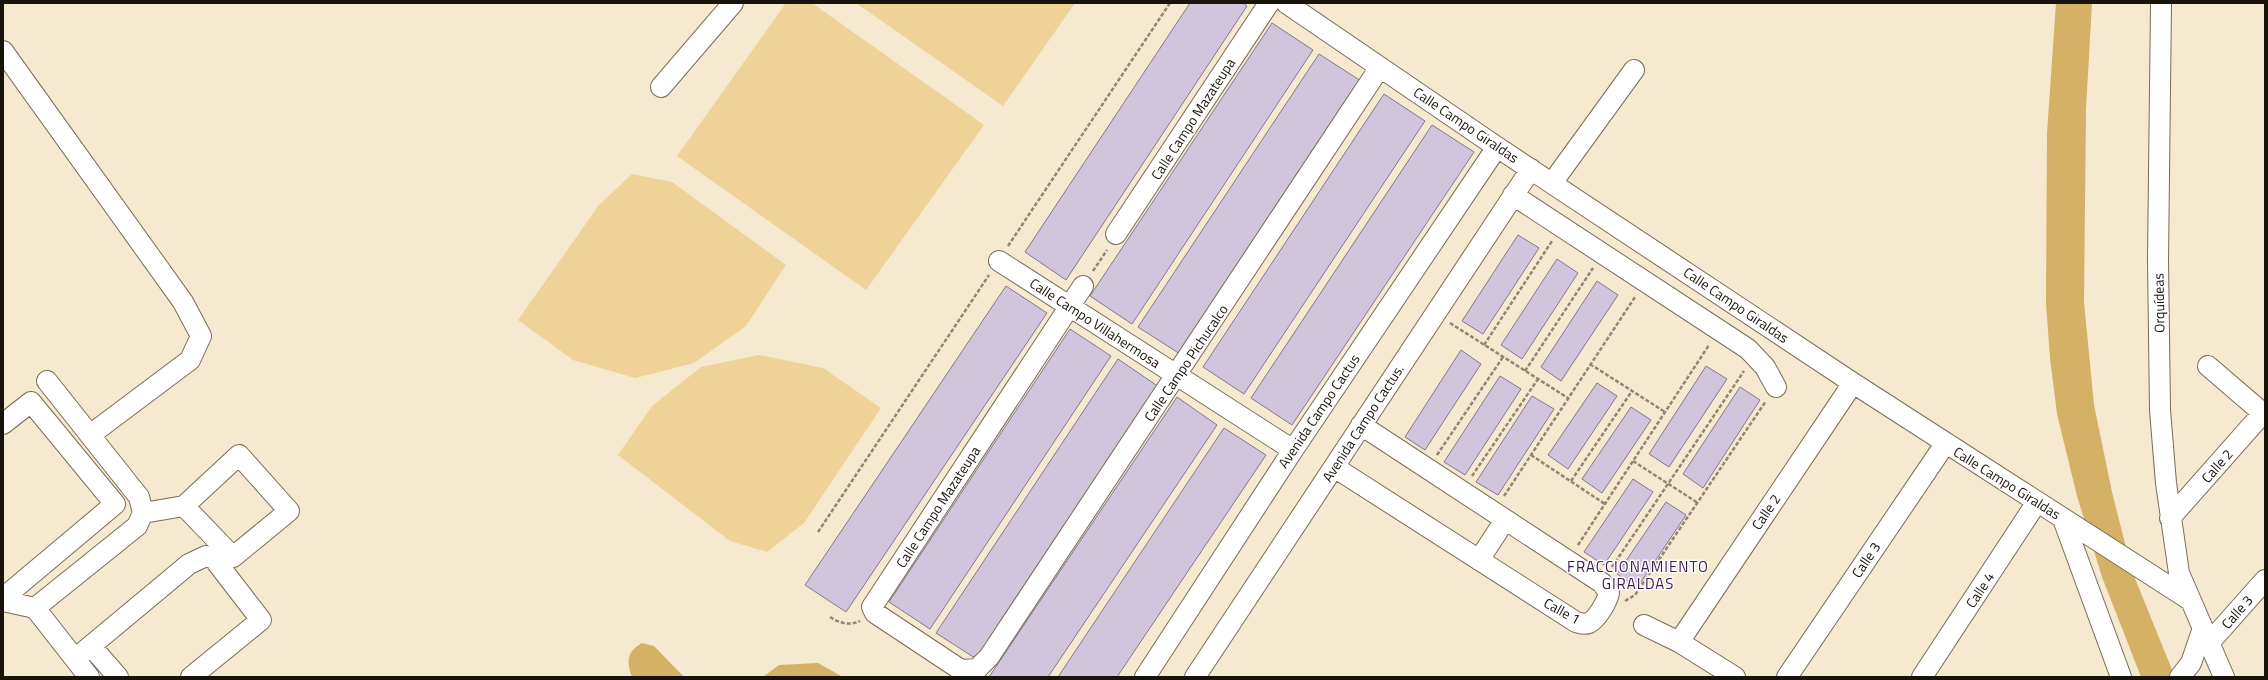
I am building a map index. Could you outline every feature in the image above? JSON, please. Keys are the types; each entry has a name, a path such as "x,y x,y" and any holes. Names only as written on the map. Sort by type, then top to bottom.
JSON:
{"street":[{"path":"661,88 733,3"},
{"name":"Calle Campo Mazateupa","path":"1116,234 1269,3"},
{"name":"Calle Campo Giraldas","path":"1286,3 1497,147 1945,444 2190,600"},
{"name":"Orquídeas","path":"2161,3 2158,253 2160,410 2170,518 2179,573 2224,677"},
{"path":"3,51 183,302 201,336 190,360 90,435"},
{"name":"Calle Campo Pichucalco","path":"874,613 961,670 977,668 989,657 1177,376 1380,67"},
{"path":"1552,183 1634,70"},
{"name":"Avenida Campo Cactus","path":"1145,677 1293,450 1497,147"},
{"name":"Avenida Campo Cactus.","path":"1195,677 1531,169"},
{"path":"1513,195 1719,330 1754,355 1765,367 1776,387"},
{"name":"Calle Campo Villahermosa","path":"999,261 1293,450"},
{"name":"Calle Campo Mazateupa","path":"874,613 872,611 874,604 1083,286"},
{"path":"2208,366 2264,414"},
{"path":"35,608 137,526 143,512 139,497 47,381"},
{"name":"Calle 2","path":"1679,642 1853,383"},
{"path":"3,424 31,402 115,504 3,599"},
{"name":"Calle 2","path":"2170,518 2264,414"},
{"path":"1362,425 1567,560 1605,591"},
{"name":"Calle 3","path":"1787,677 1945,444"},
{"path":"143,512 184,506 239,455 288,511 233,557 184,506"},
{"name":"Calle 1","path":"1334,467 1576,622 1583,624 1594,618 1605,591"},
{"name":"Calle 4","path":"1922,677 2037,502"},
{"path":"1479,560 1500,516"},
{"path":"2063,519 2121,677"},
{"path":"75,659 189,564 206,556 214,559 261,620 191,677"},
{"name":"Calle 3","path":"2206,636 2265,580"},
{"path":"3,599 35,608 89,677"},
{"path":"1644,625 1679,642 1735,677"},
{"path":"2180,677 2191,663 2206,636"},
{"path":"91,646 118,677"}],"path":[{"path":"1484,345 1561,227"},
{"path":"1083,286 1116,234"},
{"path":"1525,371 1603,254"},
{"path":"1500,516 1531,455 1645,282"},
{"path":"1435,314 1568,398"},
{"path":"1567,560 1719,330"},
{"path":"1754,355 1668,484 1605,591 1625,601 1630,600 1636,595 1776,387"},
{"path":"1428,468 1502,357"},
{"path":"1590,364 1665,412"},
{"path":"1462,491 1538,379"},
{"path":"1571,481 1632,391"},
{"path":"1531,455 1605,504"},
{"path":"1633,461 1698,503"},
{"path":"830,617 836,621 849,624 855,623 874,613"}],"shaded area":[{"path":"786,3 812,3 984,125 866,290 677,156"},
{"path":"856,3 1075,3 1003,106"},
{"path":"2056,3 2092,3 2086,109 2084,302 2094,405 2112,492 2132,571 2175,677 2141,677 2102,577 2077,496 2057,414 2050,358 2046,304 2047,133"},
{"path":"632,174 672,182 786,265 746,326 694,363 635,378 573,360 518,320 599,205"},
{"path":"759,355 823,368 881,408 804,523 767,552 730,541 618,455 652,406 701,367"},
{"path":"642,643 654,646 684,677 632,677 629,666 629,657 633,650"},
{"path":"818,663 843,677 763,677 779,665"}],"building":[{"path":"1190,3 1243,3 1247,6 1066,280 1025,252"},
{"path":"1272,23 1313,50 1132,324 1090,296"},
{"path":"1319,54 1361,81 1180,354 1138,327"},
{"path":"1384,94 1425,121 1244,394 1203,367"},
{"path":"1432,125 1474,152 1292,425 1251,398"},
{"path":"1518,235 1539,248 1483,334 1462,321"},
{"path":"1557,259 1578,273 1522,359 1501,345"},
{"path":"1597,281 1618,295 1561,381 1541,367"},
{"path":"1006,286 1047,313 846,612 805,585"},
{"path":"1070,329 1111,356 930,629 889,602"},
{"path":"1461,350 1481,364 1425,450 1405,437"},
{"path":"1118,359 1159,387 978,660 936,633"},
{"path":"1706,366 1727,379 1669,467 1649,454"},
{"path":"1500,376 1521,389 1465,475 1444,462"},
{"path":"1597,383 1617,396 1568,469 1548,455"},
{"path":"1740,387 1760,400 1703,488 1683,474"},
{"path":"1532,396 1554,409 1498,495 1476,482"},
{"path":"1177,397 1217,425 1048,677 989,677"},
{"path":"1631,407 1651,420 1602,493 1582,479"},
{"path":"1224,428 1266,455 1117,677 1058,677"},
{"path":"1633,479 1653,492 1604,565 1584,552"},
{"path":"1666,502 1686,515 1637,588 1617,574"}],"district":[{"name":"FRACCIONAMIENTO GIRALDAS","path":"1638,576"}]}
